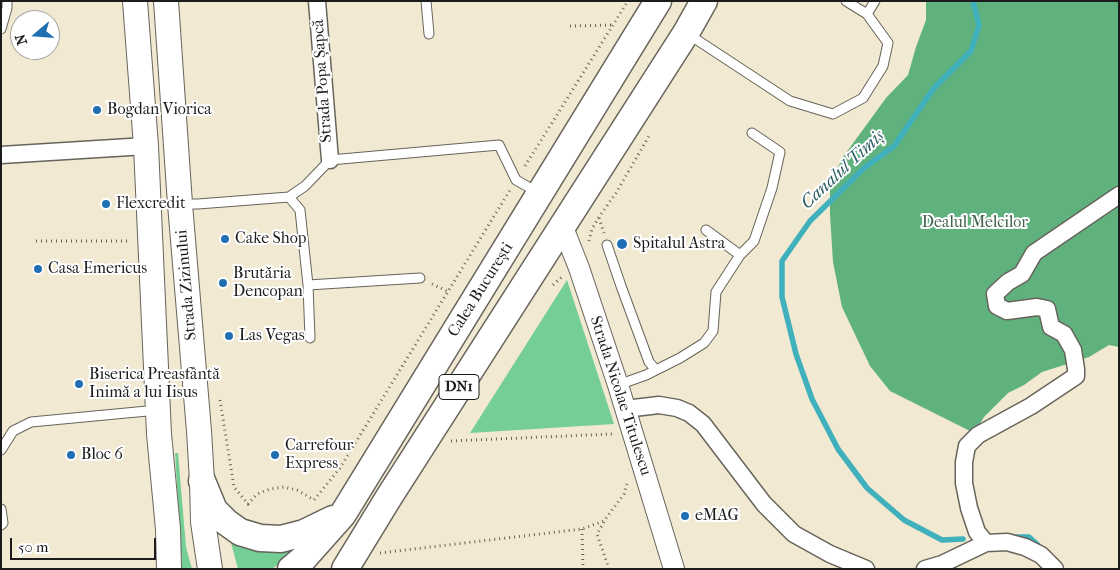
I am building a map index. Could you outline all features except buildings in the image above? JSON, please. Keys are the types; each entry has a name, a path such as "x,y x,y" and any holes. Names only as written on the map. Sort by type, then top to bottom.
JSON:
{"main road":[{"name":"Strada Zizinului","path":"135,1 146,146 159,434 168,529 169,569"},
{"name":"Strada Zizinului","path":"166,1 202,481 203,522 210,569"},
{"name":"Calea București","path":"292,569 343,514 658,1"},
{"name":"Calea București","path":"345,569 388,497 686,33 704,1"},
{"path":"202,481 214,510 226,522 240,532 260,538 281,539 304,533 343,514"}],"street":[{"name":"Strada Popa Șapcă","path":"317,1 330,160"},
{"path":"1,155 146,146"},
{"path":"986,543 977,532 969,508 964,483 964,462 967,446 978,435 1031,406 1076,376 1073,350 1064,334 1051,327 1047,310 1037,307 1007,311 997,306 995,294 1008,282 1022,274 1034,254 1119,195"},
{"name":"Strada Nicolae Titulescu","path":"562,225 579,268 618,385 674,569"},
{"path":"625,408 659,405 677,408 689,413 703,424 764,504 794,534 830,554 866,569"},
{"path":"926,569 942,564 986,543 1007,542 1025,547 1040,555 1055,569"}],"lane":[{"path":"1,29 3,27 7,1"},
{"path":"426,1 429,34"},
{"path":"686,33 790,101 833,114 863,98 883,66 888,43 867,14 846,1"},
{"path":"867,14 875,1"},
{"path":"618,385 635,380 680,358 704,343 713,331 716,292 740,255 754,241 772,188 780,152 752,133"},
{"path":"180,204 289,197 305,186 330,160 499,146 516,180 540,194"},
{"path":"289,197 300,210 308,286 310,338"},
{"path":"706,230 740,255"},
{"path":"607,245 649,362 656,370"},
{"path":"308,286 420,278"},
{"path":"1,450 13,431 31,422 158,410"},
{"path":"1,510 3,523 1,525"}],"path":[{"path":"248,504 257,494 270,489 284,487 297,490 314,500 340,468 628,1"},
{"path":"570,26 613,25"},
{"path":"36,241 127,241"},
{"path":"451,441 618,434"},
{"path":"609,569 597,534 624,494 629,476"},
{"path":"373,554 582,529 604,521"},
{"path":"582,529 583,569"}],"green space":[{"name":"Dealul Melcilor","path":"926,1 1119,1 1119,347 1109,345 1089,357 1042,372 1024,385 1008,393 984,417 974,433 890,391 870,366 842,307 833,262 830,183 843,157 886,98 908,75 926,20"},
{"path":"567,280 614,424 470,433"},
{"path":"175,453 178,453 186,547 192,569 182,569"},
{"path":"229,535 267,550 294,552 272,569 238,569"}],"waterway":[{"name":"Canalul Timiș","path":"963,539 942,540 904,520 867,488 838,449 812,399 796,354 782,297 782,261 810,221 864,168 894,146 934,88 971,51 979,25 973,1"},
{"name":"Canalul Timiș","path":"1013,537 1029,537 1040,547"}],"place":[{"name":"Bogdan Viorica","path":"97,110"},
{"name":"Flexcredit","path":"106,204"},
{"name":"Cake Shop","path":"225,239"},
{"name":"Spitalul Astra","path":"622,244"},
{"name":"Casa Emericus","path":"38,269"},
{"name":"Brutăria Dencopan","path":"223,283"},
{"name":"Las Vegas","path":"229,336"},
{"name":"Biserica Preasfântă Inimă a lui Iisus","path":"79,384"},
{"name":"Bloc 6","path":"71,455"},
{"name":"Carrefour Express","path":"275,455"},
{"name":"eMAG","path":"685,516"}]}
